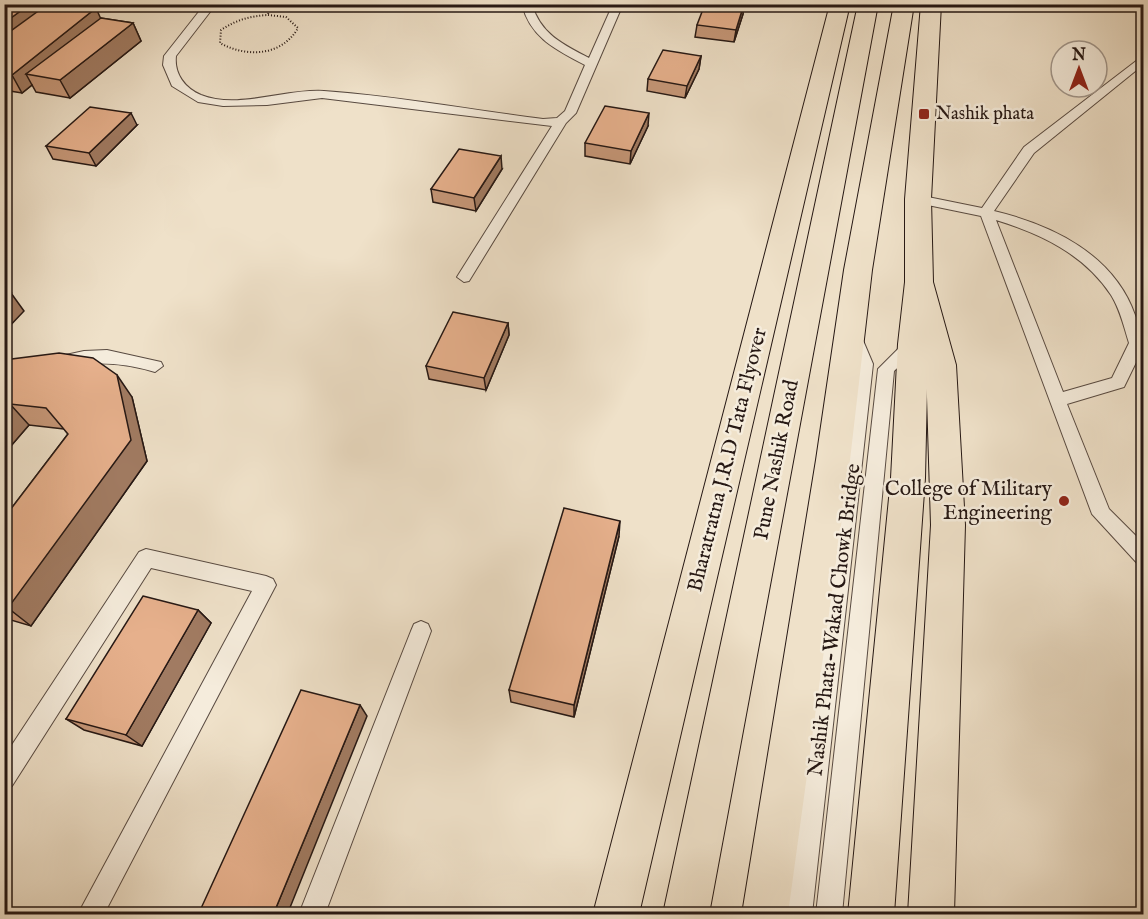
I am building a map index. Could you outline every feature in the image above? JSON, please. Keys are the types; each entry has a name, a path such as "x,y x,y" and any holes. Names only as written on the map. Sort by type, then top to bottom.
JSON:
{"main road":[{"name":"Bharatratna J.R.D Tata Flyover","path":"616,915 840,4"},
{"name":"Pune Nashik Road","path":"686,915 868,4"},
{"path":"765,915 851,328 904,4"},
{"path":"871,915 908,478 913,344 919,282 918,199 931,4"},
{"path":"919,282 941,365 948,525 931,915"}],"lane":[{"path":"157,4 208,7 221,4"},
{"path":"527,4 529,19 545,39 592,64"},
{"path":"464,277 561,121 570,113 618,4"},
{"path":"208,7 170,56 170,65 176,83 198,98 223,102 267,101 322,94 543,123 561,121"},
{"path":"986,212 1029,150 1143,58"},
{"path":"918,199 986,212 1043,229 1084,254 1117,293 1137,344 1118,383 1057,400"},
{"path":"986,212 1101,514 1143,558"},
{"name":"Nashik Phata-Wakad Chowk Bridge","path":"799,915 865,364 851,328"},
{"name":"Nashik Phata-Wakad Chowk Bridge","path":"829,915 886,369 913,344"},
{"path":"42,365 99,355 123,356 155,366"},
{"path":"4,778 146,558 266,585 91,915"},
{"path":"312,915 421,631"}],"path":[{"path":"268,15 273,4"},
{"path":"268,15 283,17 296,24 298,28 292,40 276,48 252,52 234,50 220,43 221,30 228,25 251,16 268,15"}],"building":[{"path":"4,4 30,4 4,23"},
{"path":"48,4 96,8 12,75 4,74 4,36"},
{"path":"705,4 744,4 736,30 697,25"},
{"path":"101,18 133,23 60,80 26,74"},
{"path":"663,50 701,56 687,86 648,79"},
{"path":"605,106 649,113 631,151 585,143"},
{"path":"90,107 131,113 89,153 46,146"},
{"path":"459,149 501,156 474,198 431,189"},
{"path":"4,292 11,293 4,299"},
{"path":"453,312 508,323 484,378 426,366"},
{"path":"59,353 93,358 117,375 131,440 8,608 4,607 4,518 68,434 46,408 10,404 4,409 4,360"},
{"path":"564,508 620,521 574,705 509,690"},
{"path":"143,596 198,610 126,735 66,719"},
{"path":"301,690 360,705 273,915 198,915"}],"place":[{"name":"Nashik phata","path":"924,114"},
{"name":"College of Military Engineering","path":"1064,501"}]}
